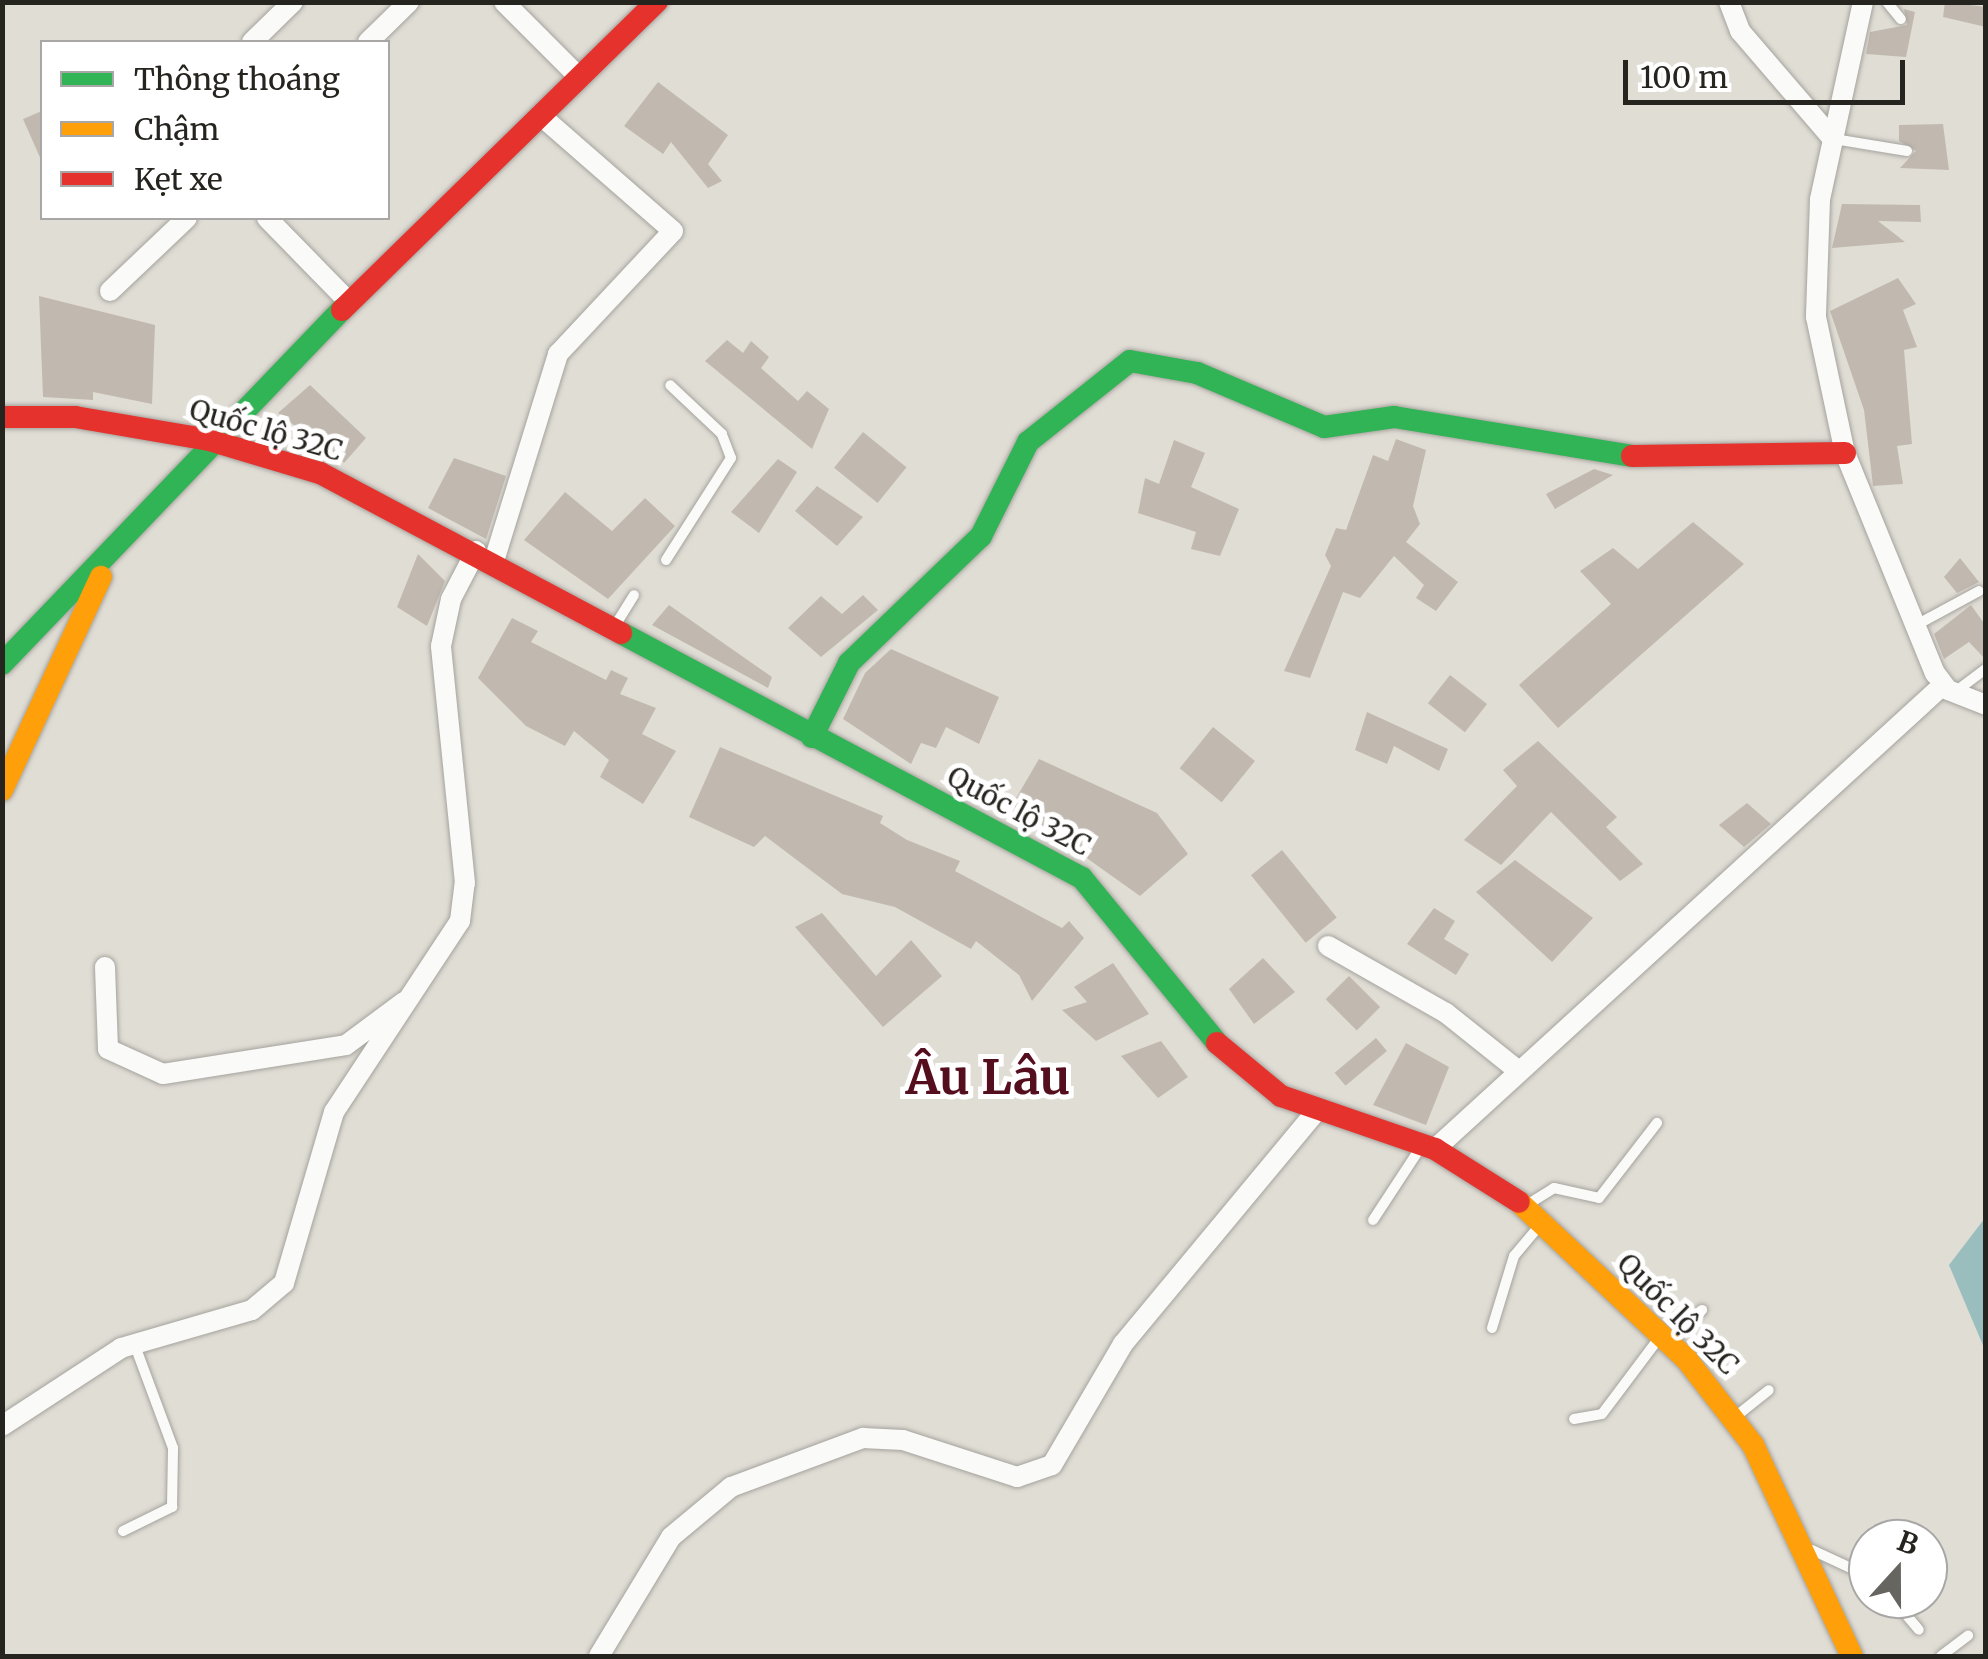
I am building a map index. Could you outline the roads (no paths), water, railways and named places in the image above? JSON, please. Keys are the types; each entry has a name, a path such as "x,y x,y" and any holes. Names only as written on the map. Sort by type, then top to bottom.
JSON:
{"main road":[{"path":"2,664 111,554 208,440 658,2"},
{"path":"812,737 849,663 980,536 1028,442 1130,361 1197,373 1324,427 1394,416 1631,456 1845,453"},
{"name":"Quốc lộ 32C","path":"2,417 75,417 208,440 320,472 485,556 610,633 1082,878 1234,1064 1318,1109 1428,1147 1534,1214 1665,1339 1734,1418 1802,1546 1852,1656"},
{"path":"2,790 111,554"}],"street":[{"path":"254,40 294,2"},
{"path":"370,40 409,2"},
{"path":"504,2 580,78"},
{"path":"1729,2 1740,31 1833,139"},
{"path":"1863,2 1833,139 1814,276 1845,453 1949,689 1986,705"},
{"path":"2,1426 134,1342 252,1310 276,1294 334,1112 447,952 464,902 441,646 451,599 485,556 558,354 672,230 542,116"},
{"path":"110,292 185,220"},
{"path":"269,220 349,302"},
{"path":"1428,1147 1949,689"},
{"path":"1328,946 1446,1013 1516,1068"},
{"path":"105,967 108,1049 164,1074 346,1045 413,996"},
{"path":"599,1656 671,1537 732,1488 863,1438 903,1440 1017,1477 1052,1465 1123,1344 1318,1109"}],"lane":[{"path":"1887,2 1900,19"},
{"path":"1833,139 1907,151"},
{"path":"666,560 731,458 722,434 670,385"},
{"path":"1920,622 1979,591"},
{"path":"610,633 634,595"},
{"path":"1949,689 1986,669"},
{"path":"1492,1328 1514,1256 1534,1214 1554,1188 1599,1198 1657,1123"},
{"path":"1373,1220 1428,1147"},
{"path":"1574,1420 1602,1414 1665,1339 1702,1310"},
{"path":"123,1531 172,1507 172,1448 134,1342"},
{"path":"1734,1418 1769,1390"},
{"path":"1802,1546 1848,1567"},
{"path":"1910,1619 1919,1630"},
{"path":"1941,1656 1968,1636"}],"water":[{"path":"1985,1218 1985,1350 1949,1265"}],"district":[{"name":"Âu Lâu","path":"988,1078"}]}
